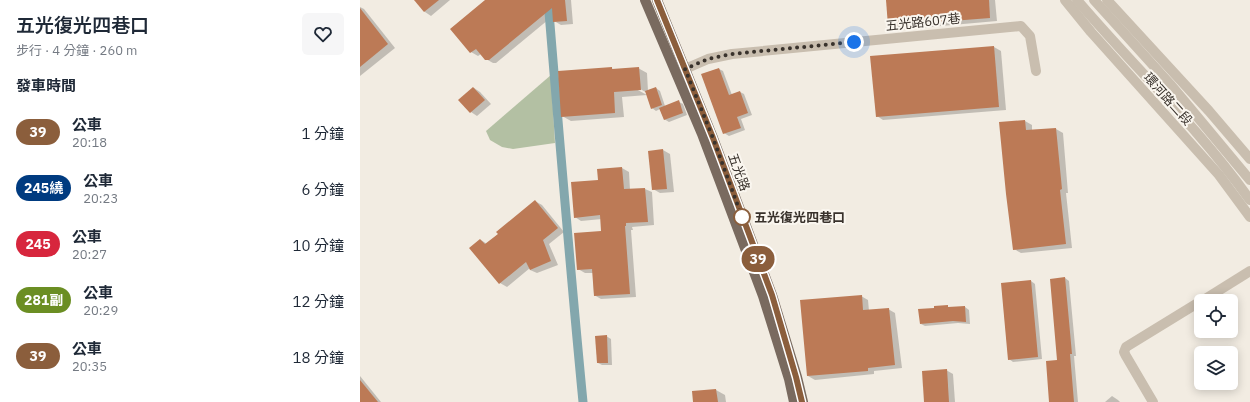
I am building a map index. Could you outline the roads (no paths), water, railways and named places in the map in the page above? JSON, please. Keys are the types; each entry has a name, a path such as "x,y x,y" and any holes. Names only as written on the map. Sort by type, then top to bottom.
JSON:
{"main road":[{"name":"五光路","path":"645,0 702,134 764,296 789,379 794,402"},
{"name":"五光路","path":"657,0 713,138 772,295 802,402"}],"street":[{"name":"環河路二段","path":"1065,0 1096,37 1220,175 1250,217"},
{"name":"環河路二段","path":"1077,0 1105,33 1165,96 1227,168 1250,200"},
{"name":"環河路二段","path":"1094,0 1170,84 1250,180"},
{"name":"環河路二段","path":"1107,0 1209,111 1250,159"},
{"name":"五光路607巷","path":"685,69 708,59 732,54 1021,26 1030,36 1036,71"},
{"path":"1213,294 1250,272"},
{"path":"1153,402 1124,352 1126,347 1194,305"}],"waterway":[{"path":"548,0 583,402"}],"place":[{"name":"五光復光四巷口","path":"742,217"}]}
